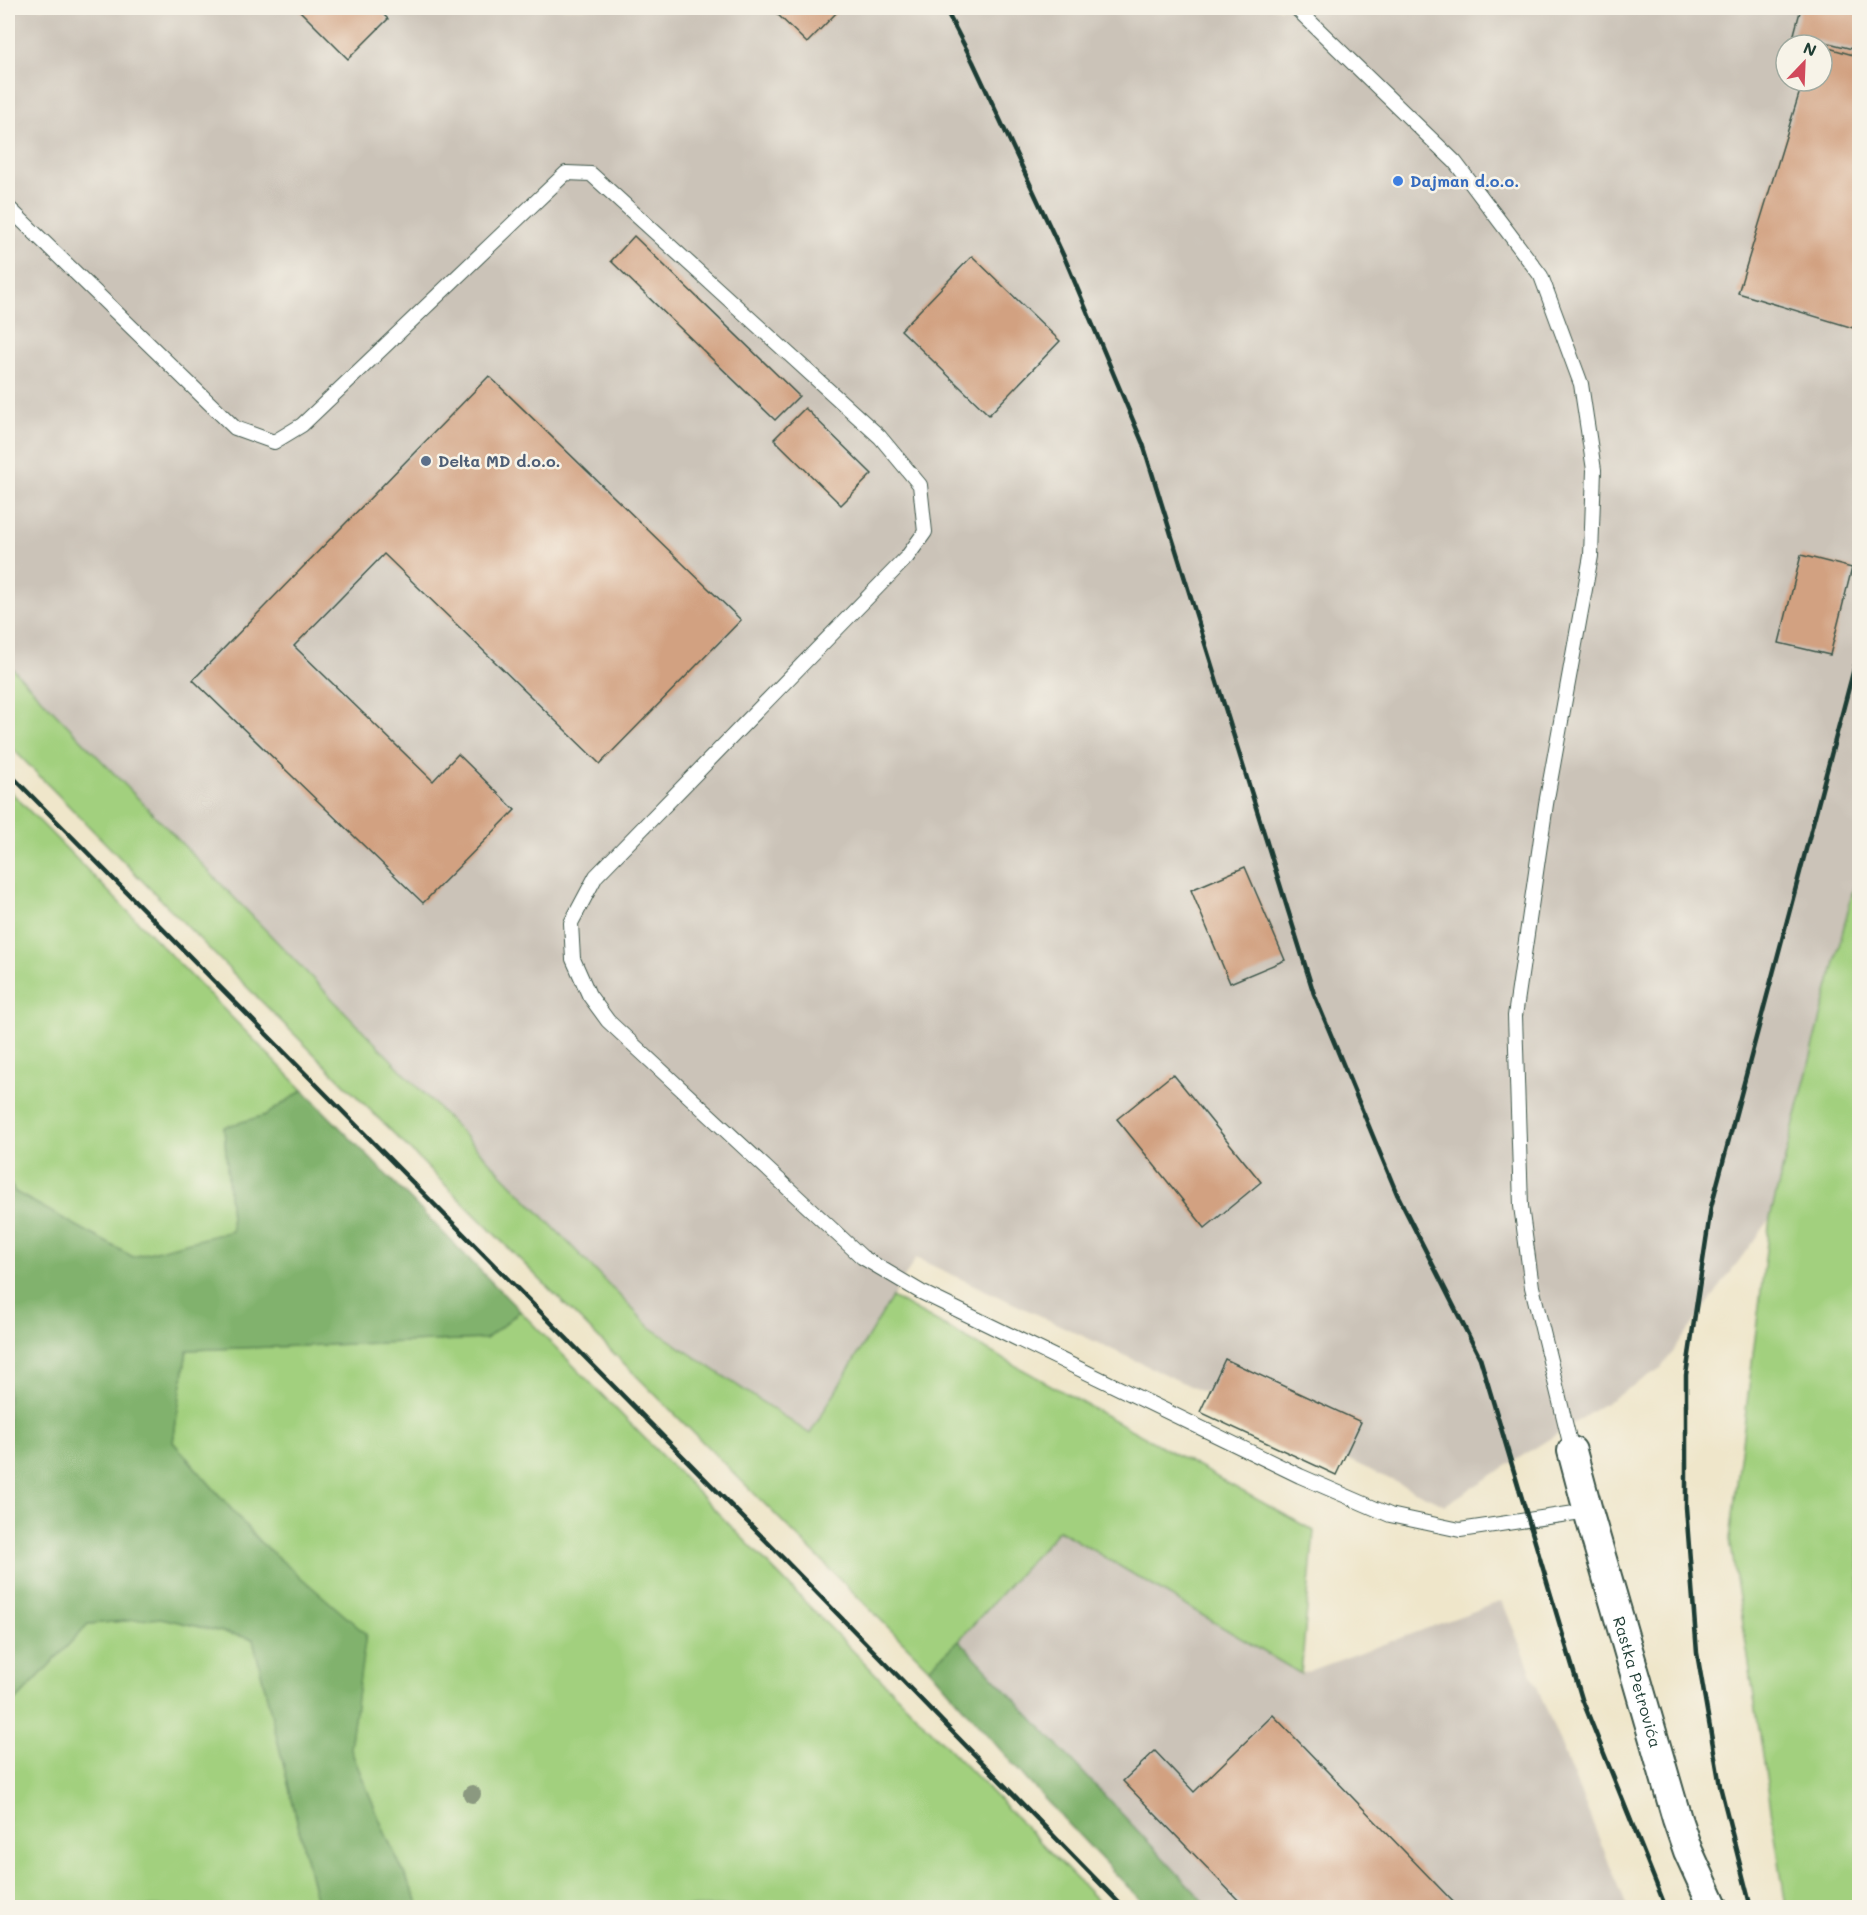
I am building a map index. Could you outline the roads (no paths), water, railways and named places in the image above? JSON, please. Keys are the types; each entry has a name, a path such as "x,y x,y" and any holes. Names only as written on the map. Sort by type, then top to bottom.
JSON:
{"street":[{"name":"Rastka Petrovića","path":"1572,1451 1587,1511 1677,1819 1688,1851 1714,1908"}],"lane":[{"path":"1296,8 1455,162 1470,181 1541,276 1581,384 1594,470 1591,556 1546,804 1515,1016 1521,1206 1532,1287 1572,1451"},
{"path":"8,207 235,428 274,442 302,424 566,173 591,174 880,437 920,485 925,532 907,557 596,876 571,923 573,959 589,995 608,1021 862,1257 921,1292 1300,1476 1390,1515 1460,1530 1587,1511"}],"railway":[{"path":"945,8 973,62 1065,259 1143,444 1314,994 1397,1194 1480,1358 1582,1699 1666,1908"},
{"path":"1751,1908 1720,1786 1697,1653 1686,1507 1686,1375 1711,1207 1860,646"},
{"path":"8,772 784,1559 1124,1908"}],"place":[{"name":"Dajman d.o.o.","path":"1398,181"},
{"name":"Delta MD d.o.o.","path":"426,461"}]}
